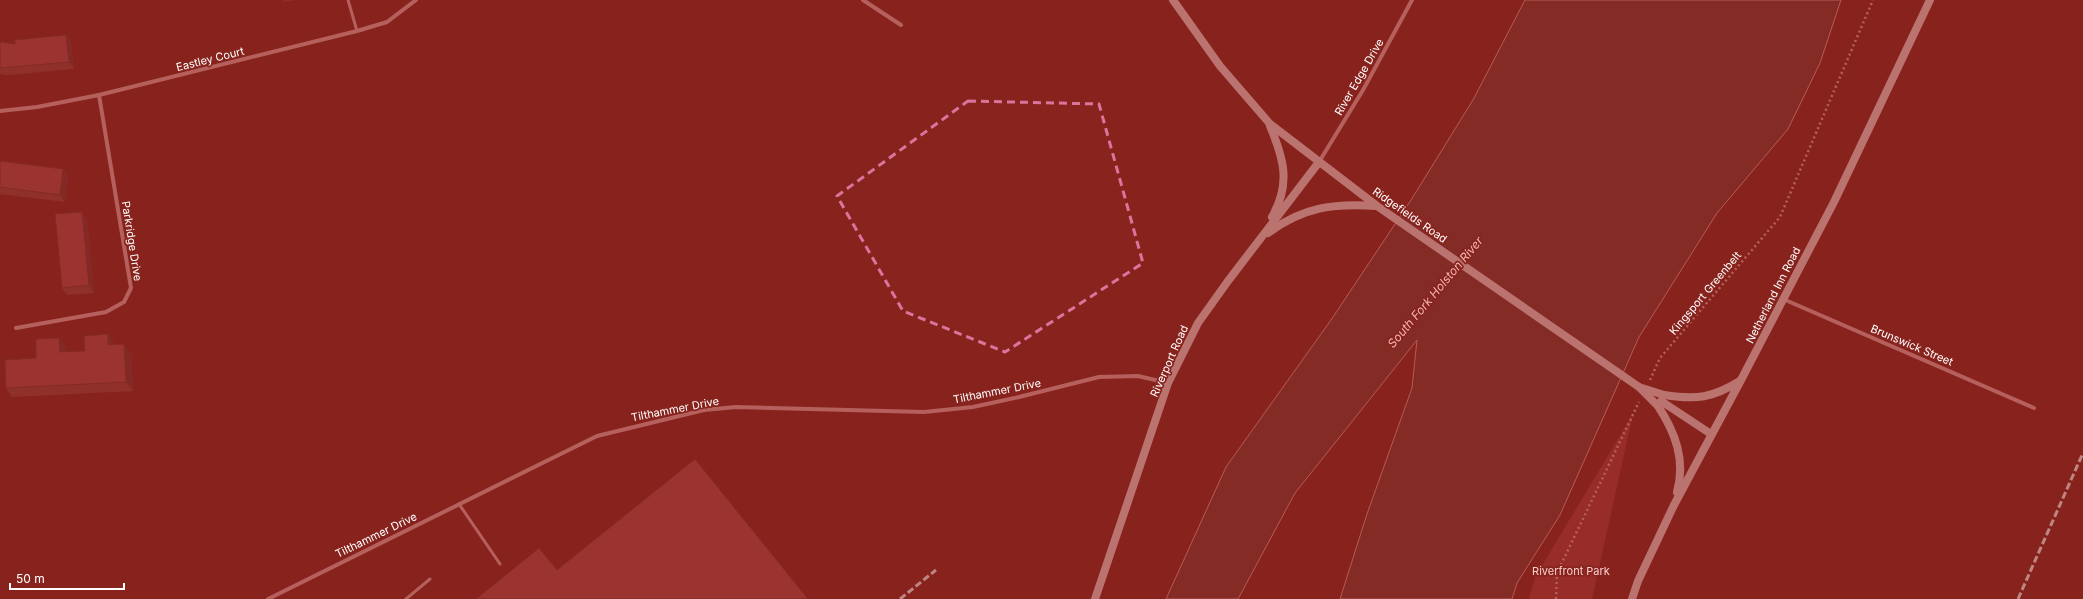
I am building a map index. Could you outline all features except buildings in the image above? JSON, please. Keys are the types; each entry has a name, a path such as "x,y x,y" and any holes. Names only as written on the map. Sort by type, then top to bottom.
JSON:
{"main road":[{"name":"Ridgefields Road","path":"1173,0 1220,66 1270,124 1377,206 1643,386 1711,434"},
{"name":"Netherland Inn Road","path":"1632,599 1638,581 1674,505 1834,202 1930,0"},
{"path":"1260,239 1275,211 1283,188 1284,169 1281,153 1270,124"},
{"name":"Riverport Road","path":"1094,599 1168,383 1198,323 1319,162"},
{"path":"1260,239 1281,223 1300,213 1324,206 1350,204 1377,206"},
{"path":"1674,505 1680,483 1680,459 1671,426 1661,400 1698,398 1722,392 1741,380"}],"street":[{"name":"Eastley Court","path":"0,110 37,107 99,95 357,32 387,22 416,0"},
{"path":"863,0 901,25"},
{"name":"River Edge Drive","path":"1319,162 1363,90 1412,0"},
{"name":"Parkridge Drive","path":"16,328 106,312 124,302 131,288 99,95"},
{"name":"Brunswick Street","path":"1784,299 2034,408"},
{"name":"Tilthammer Drive","path":"268,599 597,436 704,410 736,407 924,412 973,407 1100,377 1138,376 1168,383"}],"lane":[{"path":"348,0 357,32"},
{"path":"459,504 500,564"},
{"path":"406,599 430,579"},
{"path":"1628,599 1638,581"}],"path":[{"name":"Kingsport Greenbelt","path":"1643,386 1660,358 1780,217 1873,0"},
{"path":"1556,599 1557,573 1640,400"}],"highlighted area":[{"path":"968,101 1099,104 1143,263 1005,352 903,311 837,196"}],"green space":[{"name":"Riverfront Park","path":"1633,414 1592,599 1529,599 1535,577"}],"water":[{"name":"South Fork Holston River","path":"1525,0 1841,0 1820,63 1788,129 1717,213 1639,337 1560,515 1517,583 1512,599 1340,599 1367,514 1412,388 1417,340 1295,493 1238,599 1166,599 1226,467 1331,320 1411,200 1473,100"}],"railway":[{"path":"2018,599 2083,453"},
{"path":"900,599 936,570"}]}
